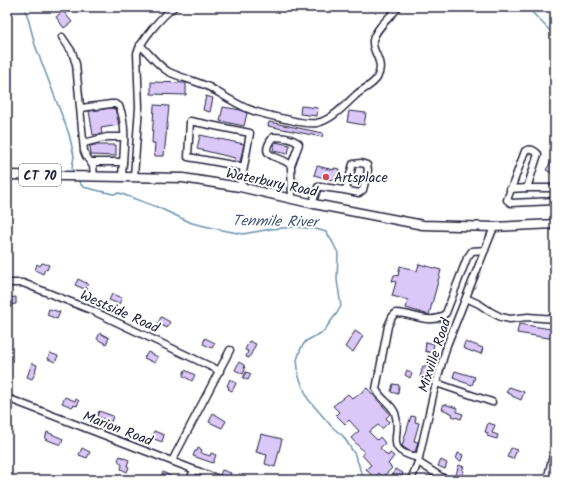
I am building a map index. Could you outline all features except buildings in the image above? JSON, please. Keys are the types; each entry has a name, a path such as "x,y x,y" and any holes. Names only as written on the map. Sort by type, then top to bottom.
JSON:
{"main road":[{"name":"Waterbury Road","path":"7,175 182,178 240,188 292,200 423,225 494,227 555,224"}],"street":[{"path":"134,177 139,108 137,53 140,45 167,12 174,7"},
{"path":"140,45 168,71 209,88 247,108 267,115 301,123 317,123 326,120 341,109 361,90 371,85 377,78 380,61 373,46 373,40 377,32 397,9"},
{"path":"62,37 72,52 76,64 86,156 93,166 94,176"},
{"path":"81,108 111,104 119,106 123,124 122,177"},
{"path":"240,188 244,167 250,133 190,121 188,157 244,167"},
{"path":"84,143 107,137 123,137"},
{"path":"291,166 286,161 268,154 268,145 273,137 285,138 296,141 299,144 291,166 292,200"},
{"path":"526,188 538,156 537,152 530,149 525,151 507,200 511,203 555,201"},
{"path":"91,162 123,162"},
{"path":"312,204 318,187 359,193 363,190 368,170 367,165 361,163 353,164 346,189 344,190"},
{"path":"510,189 555,188"},
{"name":"Mixville Road","path":"419,460 436,383 447,345 494,227"},
{"path":"446,480 419,460 397,448 395,444 395,413 378,394 376,389 388,326 392,317 401,313 430,320 442,318 446,313 467,258 472,251 485,250"},
{"name":"Westside Road","path":"7,283 23,283 91,310 220,371"},
{"path":"466,298 501,317 510,319 528,317 555,319"},
{"path":"172,462 230,350"},
{"path":"436,383 492,402"},
{"name":"Marion Road","path":"7,398 221,480"},
{"path":"547,480 555,447"},
{"path":"411,480 419,460"},
{"path":"190,480 194,470"}],"waterway":[{"name":"Tenmile River","path":"24,7 35,45 69,134 74,156 72,168 74,174"},
{"path":"527,7 555,36"},
{"name":"Tenmile River","path":"77,179 83,187 113,194 119,193 157,207 192,223 217,229 243,234 271,229 296,227 316,229 326,232 338,253 337,280 341,306 323,332 306,341 301,348 297,360 299,377 308,399 332,427 343,436 354,453 364,477 370,480"}],"place":[{"name":"Artsplace","path":"326,177"}]}
